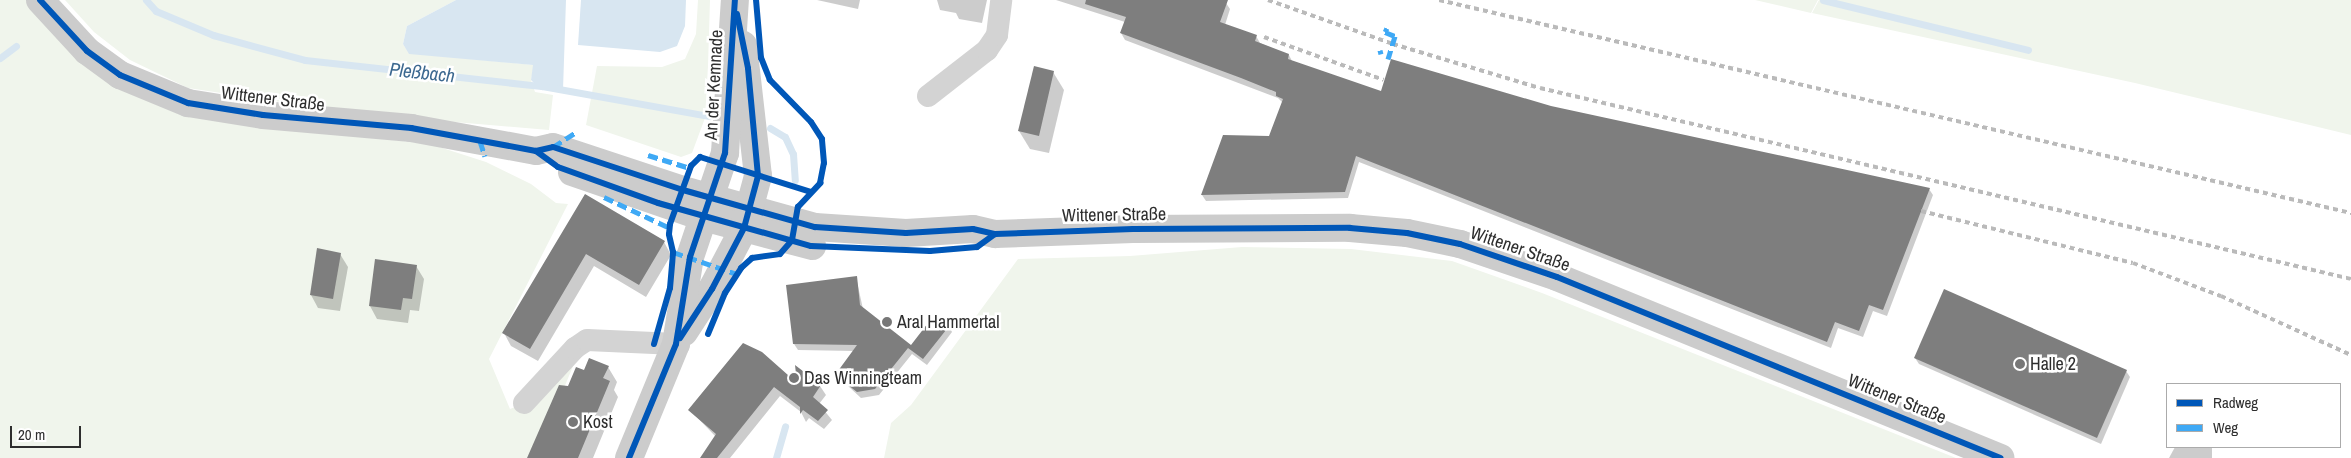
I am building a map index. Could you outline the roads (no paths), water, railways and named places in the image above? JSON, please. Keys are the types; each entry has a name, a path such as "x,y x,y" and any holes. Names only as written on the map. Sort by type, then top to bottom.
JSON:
{"main road":[{"name":"Wittener Straße","path":"40,0 87,51 120,75 188,103 263,115 411,128 536,151 553,147 706,207 748,218 815,227 906,233 974,229 996,234 1133,229 1350,228 1407,233 1460,244 1557,277 2001,458"},
{"name":"An der Kemnade","path":"676,344 690,257 725,152 729,127 735,1"},
{"name":"An der Kemnade","path":"676,344 712,289 748,218 758,176 756,138 748,68 735,1"},
{"path":"629,458 676,344"}],"street":[{"path":"928,96 988,50 997,35 1001,0"},
{"path":"524,403 574,348 587,340 676,344"}],"waterway":[{"name":"Pleßbach","path":"146,0 156,11 213,35 305,60 542,86 709,116"},
{"path":"1823,0 2028,50"},
{"path":"0,58 16,46"},
{"name":"Pleßbach","path":"770,128 785,137 793,154 795,180"},
{"name":"Pleßbach","path":"776,458 785,426"}],"railway":[{"path":"1268,0 1393,44 1540,88 2351,279"},
{"path":"1439,0 2351,213"},
{"path":"1264,37 1384,80"},
{"path":"1921,211 2133,263 2221,296 2351,355"}],"place":[{"name":"Aral Hammertal","path":"887,322"},
{"name":"Halle 2","path":"2020,364"},
{"name":"Das Winningteam","path":"794,378"},
{"name":"Kost","path":"573,422"}]}
